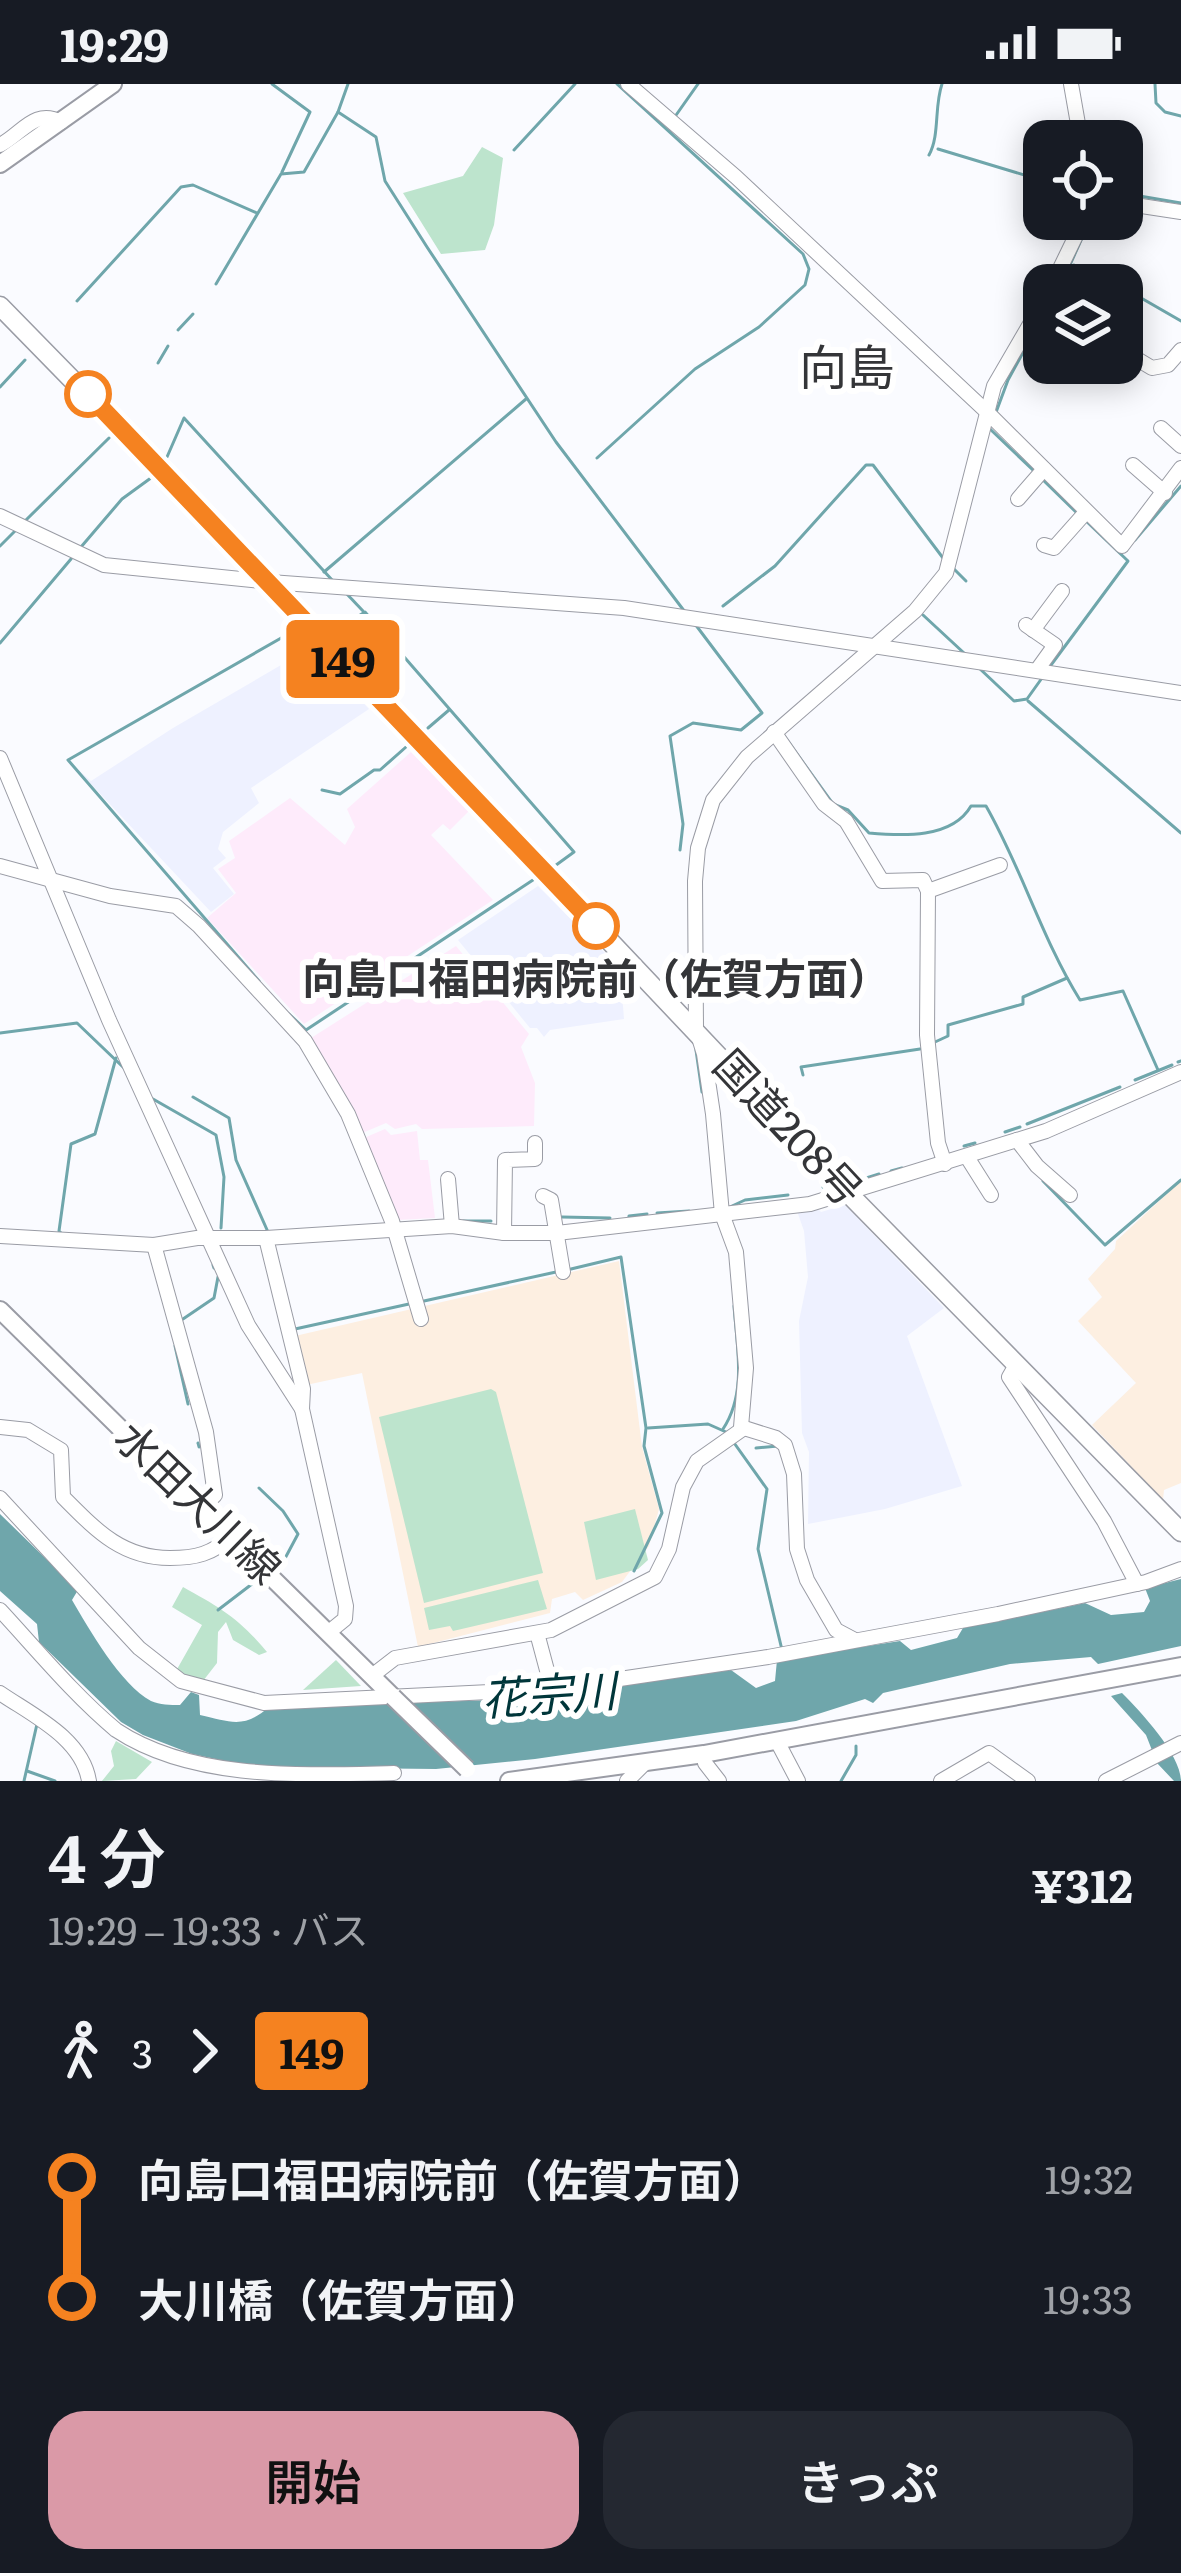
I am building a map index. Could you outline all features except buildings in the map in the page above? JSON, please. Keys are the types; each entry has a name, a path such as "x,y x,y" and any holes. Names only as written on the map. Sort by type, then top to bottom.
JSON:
{"highway":[{"name":"国道208号","path":"0,306 270,582 847,1192 1181,1532"}],"main road":[{"path":"0,164 113,84"},
{"name":"水田大川線","path":"0,1310 473,1775"},
{"path":"509,1781 704,1754 1181,1666"}],"street":[{"path":"628,84 738,172 1040,474 1122,546 1181,468"},
{"path":"1072,84 1078,120"},
{"path":"0,145 40,117 61,122"},
{"path":"1143,206 1181,212"},
{"path":"373,1675 394,1658 537,1634 578,1619 655,1577 669,1549 683,1487 697,1462 742,1428 746,1368 736,1252 722,1214 713,1114 696,1028 698,848 713,800 747,757 917,609 946,573 1002,370 1023,335"},
{"path":"1143,363 1152,368 1168,365 1181,350"},
{"path":"1161,428 1181,446"},
{"path":"1133,465 1165,494"},
{"path":"1018,499 1040,474"},
{"path":"1044,544 1054,548 1083,515"},
{"path":"0,516 104,565 624,608 1181,694"},
{"path":"1044,671 1055,645 1030,628 1062,591"},
{"path":"777,729 832,814 846,821 882,881 923,880 928,891 927,1035 935,1124 945,1164"},
{"path":"0,758 109,1020 248,1325 302,1408"},
{"path":"928,891 1000,865"},
{"path":"0,866 110,896 176,906 200,926 305,1041 348,1114 393,1225 417,1308"},
{"path":"0,1236 154,1245 452,1221 504,1233 556,1233 810,1204 1018,1140 1181,1072"},
{"path":"1018,1140 1037,1166 1070,1196"},
{"path":"504,1233 505,1160 535,1159 535,1143"},
{"path":"967,1156 991,1195"},
{"path":"448,1179 452,1221"},
{"path":"544,1196 551,1200 562,1269"},
{"path":"266,1238 346,1606 345,1619 329,1632"},
{"path":"154,1245 206,1432 215,1495 203,1507"},
{"path":"1016,1365 1009,1378 1104,1521 1137,1584"},
{"path":"0,1427 28,1430 61,1450 63,1497 118,1547 151,1558 188,1558 206,1555 232,1536"},
{"path":"742,1428 785,1445 794,1474 797,1549 807,1580 836,1630 854,1640"},
{"path":"0,1498 139,1648 181,1681 265,1703 552,1689 782,1654 1137,1584 1181,1570"},
{"path":"0,1610 89,1706 119,1733 146,1748 197,1766 246,1775 394,1773"},
{"path":"537,1634 552,1689"},
{"path":"0,1693 42,1720 76,1750 89,1781"},
{"path":"774,1781 794,1776 777,1741"},
{"path":"1106,1781 1175,1747"},
{"path":"941,1781 989,1753 1028,1781"},
{"path":"704,1754 719,1781"},
{"path":"627,1781 645,1763"}],"shaded area":[{"path":"312,647 369,709 251,788 259,803 223,832 218,849 226,858 213,868 234,894 211,912 75,767 91,781"},
{"path":"411,752 469,811 450,830 443,824 431,835 493,900 304,1024 207,918 236,893 218,869 235,858 229,841 290,798 345,845 355,827 347,809"},
{"path":"538,886 620,968 624,1019 550,1030 544,1037 537,1028 530,1028 458,940"},
{"path":"456,946 529,1034 521,1047 535,1083 534,1126 422,1129 416,1124 395,1129 386,1123 360,1134 311,1038"},
{"path":"385,1129 391,1135 417,1131 420,1160 428,1160 435,1218 397,1220 364,1138"},
{"path":"1181,1181 1181,1483 1164,1490 1163,1500 1092,1425 1136,1383 1078,1321 1102,1297 1088,1279 1115,1249 1116,1241"},
{"path":"845,1205 944,1308 907,1336 962,1486 885,1509 808,1524 809,1452 802,1433 799,1321 808,1277 804,1231 797,1211 817,1208 821,1212"},
{"path":"619,1261 642,1447 659,1509 649,1546 622,1582 583,1600 575,1592 552,1599 550,1613 418,1647 362,1373 306,1385 295,1336"}],"green space":[{"path":"482,147 503,158 494,225 485,250 441,254 403,193 463,176"},
{"path":"491,1389 496,1392 543,1573 424,1603 379,1417"},
{"path":"635,1509 648,1560 638,1569 596,1580 584,1522"},
{"path":"538,1580 547,1609 453,1631 450,1626 429,1630 424,1608"},
{"path":"183,1587 228,1614 267,1652 259,1655 233,1640 226,1622 218,1632 217,1663 203,1681 176,1671 202,1625 172,1607"},
{"path":"336,1660 361,1686 303,1690"},
{"path":"116,1741 152,1762 136,1779 102,1781 114,1766 111,1751"}],"water":[{"path":"0,1514 78,1590 72,1600 128,1683 154,1702 165,1704 180,1705 191,1692 199,1695 200,1715 229,1721 252,1719 269,1707 529,1699 542,1709 590,1702 597,1689 731,1670 756,1688 775,1681 777,1660 900,1641 911,1650 957,1638 963,1628 1085,1603 1111,1615 1144,1612 1150,1601 1145,1588 1181,1579 1181,1646 1098,1664 1091,1657 1010,1664 883,1693 873,1703 865,1699 796,1721 535,1759 436,1769 253,1767 192,1754 143,1735 121,1722 39,1642 37,1624 0,1591"},
{"path":"1122,1693 1167,1747 1181,1781 1174,1781 1157,1763 1146,1735 1111,1696"}],"waterway":[{"path":"272,84 310,112 282,172"},
{"path":"216,284 281,174 304,172 348,84"},
{"path":"514,150 575,84"},
{"path":"597,458 695,369 759,327 805,285 809,269 803,254 617,84"},
{"path":"674,118 698,84"},
{"path":"929,155 942,84"},
{"path":"1155,84 1156,103 1165,112 1181,116"},
{"path":"338,112 376,137 385,181 427,247 556,442 685,612"},
{"path":"938,149 1023,175"},
{"path":"77,301 181,187 193,185 257,213"},
{"path":"1143,197 1181,203"},
{"path":"1070,264 1081,240"},
{"path":"1143,299 1181,321"},
{"path":"178,330 193,314"},
{"path":"158,363 168,346"},
{"path":"995,415 1023,352"},
{"path":"0,387 25,360"},
{"path":"324,572 526,399"},
{"path":"167,457 184,418 333,581"},
{"path":"990,429 1035,472"},
{"path":"25,521 109,438"},
{"path":"723,606 775,566 866,465 873,465 943,558"},
{"path":"81,547 122,499 155,475"},
{"path":"1042,479 1078,514"},
{"path":"1135,540 1181,486"},
{"path":"1051,665 1128,561 1085,520"},
{"path":"0,546 18,528"},
{"path":"0,643 71,559"},
{"path":"954,569 966,581"},
{"path":"345,592 363,611"},
{"path":"334,631 365,612 574,852 552,868"},
{"path":"923,615 964,653"},
{"path":"680,850 683,824 670,736 693,723 741,730 762,713 695,624"},
{"path":"259,981 68,760 297,629"},
{"path":"979,668 1014,701 1027,699 1042,678"},
{"path":"1028,701 1181,833"},
{"path":"428,728 449,710"},
{"path":"784,736 833,804 848,810 869,833 939,830 963,817 971,806 986,806 1080,1000 1123,991 1158,1070"},
{"path":"322,790 340,794 380,770 406,747"},
{"path":"289,1014 306,1030 539,876"},
{"path":"935,1042 948,1036 948,1025 1023,1004 1023,997 1067,978"},
{"path":"0,1033 77,1023 124,1068"},
{"path":"803,1075 801,1067 920,1049"},
{"path":"696,1050 702,1092"},
{"path":"62,1234 71,1144 95,1134 116,1058"},
{"path":"1135,1080 1172,1065"},
{"path":"1027,1124 1120,1087"},
{"path":"193,1097 229,1118 236,1160 268,1232"},
{"path":"153,1099 216,1135 224,1177 221,1228"},
{"path":"1005,1132 1020,1127"},
{"path":"964,1146 975,1143"},
{"path":"891,1171 902,1168"},
{"path":"860,1180 879,1174"},
{"path":"1043,1181 1105,1245 1181,1180"},
{"path":"732,1206 788,1195"},
{"path":"657,1213 689,1211"},
{"path":"629,1216 647,1214"},
{"path":"562,1217 610,1218"},
{"path":"463,1221 491,1221"},
{"path":"571,1269 621,1257 646,1428 644,1446 662,1513 634,1571"},
{"path":"424,1301 556,1272"},
{"path":"183,1319 214,1298 218,1277"},
{"path":"295,1329 409,1304"},
{"path":"723,1429 738,1385 734,1306"},
{"path":"175,1346 188,1404"},
{"path":"648,1428 708,1424 726,1432"},
{"path":"732,1440 767,1489 758,1549 782,1650"},
{"path":"198,1443 199,1447"},
{"path":"756,1448 778,1446"},
{"path":"259,1488 298,1534 282,1564"},
{"path":"218,1610 252,1584"},
{"path":"24,1781 37,1724"},
{"path":"841,1781 856,1746"},
{"path":"27,1771 55,1781"}],"bus line":[{"name":"149","path":"88,394 596,926"}],"place":[{"name":"向島口福田病院前（佐賀方面）","path":"596,926"}],"district":[{"name":"向島","path":"847,368"}],"water label":[{"name":"花宗川","path":"549,1695"}]}
